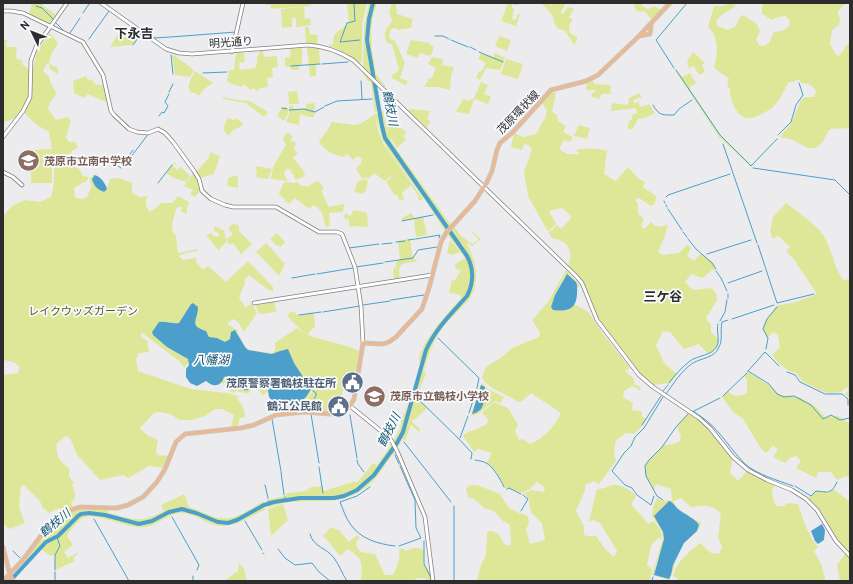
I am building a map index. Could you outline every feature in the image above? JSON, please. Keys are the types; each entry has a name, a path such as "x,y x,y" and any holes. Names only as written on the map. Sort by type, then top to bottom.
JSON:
{"main road":[{"name":"茂原環状線","path":"363,343 386,343 396,337 422,309 441,242 446,233 475,201 492,171 500,144 520,125 548,93 555,88 586,81 595,76 638,37 670,3"},
{"path":"638,37 650,34 652,27 651,24"},
{"path":"4,581 11,577 40,537 60,517 71,510 80,507 117,508 128,505 146,495 157,482 165,469 177,441 185,434 241,428 254,425 276,415 305,412 330,414 345,411 354,399 363,343"},
{"path":"3,547 11,577"}],"street":[{"path":"3,137 28,102 30,95 31,60 36,47 67,3"},
{"name":"明光通り","path":"101,3 172,52 192,54 320,45 345,55 380,85 576,276 582,283 597,320 639,375 653,387 699,418 710,428 733,456 748,470 767,480 792,490 806,499 817,510 836,541 850,556"},
{"path":"232,52 244,3"},
{"path":"3,12 11,10 20,12 83,42 103,76 111,112 129,129 137,132 148,133 158,130 168,135 192,167 199,179 202,191 207,196 225,205 233,207 276,208 319,232 342,234 355,267 361,306 363,343"},
{"path":"3,172 13,177 22,185"},
{"path":"254,303 432,275"},
{"path":"350,406 386,435 396,450 425,517 433,581"}],"green space":[{"path":"32,3 43,3 42,5 56,15 52,21 47,24 29,15"},
{"path":"266,3 310,3 311,6 271,9 271,5 266,5"},
{"path":"367,3 362,24 362,61 359,63 346,53 328,45 333,44 334,36 349,22 347,4"},
{"path":"369,3 372,3 369,13 367,39 372,75 363,67 364,28"},
{"path":"374,3 377,3 371,30 373,54 376,73 385,87 373,76 367,42 369,19"},
{"path":"392,3 396,3 397,14 413,19 411,28 398,30 396,28 391,29 389,36 390,39 395,41 405,63 400,78 408,81 406,85 391,78 393,74 399,70 392,44 387,43 385,36 385,31 392,21 389,13"},
{"path":"508,3 520,3 518,6 512,4 512,8 514,9 512,19 515,20 518,14 520,14 516,26 501,21"},
{"path":"541,3 548,3 550,5 554,3 565,4 561,12 563,14 568,7 574,9 569,17 573,20 569,25 570,33 578,38 574,45 565,31 557,28 553,20 554,18"},
{"path":"632,3 642,3 642,6 648,9 654,6 662,10 653,19 650,18 646,12 636,11 634,4"},
{"path":"729,3 736,5 720,16 717,26 728,30 736,26 739,18 743,15 756,23 760,31 756,40 759,45 764,46 769,43 774,32 782,31 789,26 790,21 785,16 772,20 762,14 762,5 764,3 846,3 838,11 840,21 839,25 832,30 830,44 836,55 839,56 850,41 850,128 830,129 821,144 814,148 810,148 793,140 780,137 792,122 801,100 805,97 814,97 816,92 812,86 801,83 799,79 789,82 777,103 768,111 752,118 747,118 735,109 731,99 730,89 727,86 729,79 714,67 717,46 714,35 708,27 714,6 723,6"},
{"path":"304,7 305,19 310,18 311,25 296,27 296,18 292,18 292,27 282,28 281,9"},
{"path":"123,27 138,38 132,45 110,47"},
{"path":"305,27 309,27 310,34 318,35 317,44 306,44"},
{"name":"レイクウッズガーデン","path":"50,33 58,43 49,62 51,65 58,68 58,74 50,69 49,64 47,63 43,71 49,77 56,93 50,102 48,109 56,120 68,117 71,121 66,137 69,142 75,142 78,148 71,151 72,153 63,156 62,161 79,169 83,176 89,177 86,182 74,188 75,198 83,199 87,197 92,185 89,180 94,174 95,175 92,179 103,192 107,189 110,179 119,178 132,183 132,193 140,197 149,196 146,199 146,205 149,212 158,207 160,203 172,203 178,196 189,202 187,213 181,212 182,207 177,207 173,220 172,230 176,236 178,253 197,249 197,251 185,253 179,256 183,260 196,258 196,262 203,270 208,266 226,282 248,261 273,287 273,291 267,289 249,275 244,281 245,283 239,298 245,307 252,304 257,313 244,332 238,322 233,319 227,324 237,330 246,348 237,331 228,341 225,342 217,338 209,337 206,331 200,330 195,326 195,305 193,303 179,323 159,322 152,332 153,335 167,347 188,359 188,363 184,368 179,361 141,332 141,337 147,340 149,352 139,353 136,359 138,371 191,389 239,396 237,398 244,409 245,417 240,418 237,428 231,428 234,415 222,409 215,409 205,416 193,420 180,420 170,414 159,412 154,413 140,428 147,435 158,440 156,452 158,455 169,456 164,468 149,466 128,478 123,475 100,480 77,455 70,438 66,436 57,443 57,451 61,461 69,468 69,476 74,483 72,485 75,493 75,499 71,502 73,507 63,513 59,508 49,513 42,507 40,501 24,485 21,487 19,507 25,523 10,529 3,524 3,375 18,373 20,367 14,362 3,360 3,216 12,206 25,200 40,202 51,197 54,181 54,165 52,155 52,183 31,183 31,150 52,149 49,132 37,125 23,112 31,98 30,96 15,118 3,123 3,40 7,40 6,47 17,47 16,58 23,61 22,64 30,70 34,65 36,53"},
{"path":"499,36 511,40 507,51 495,46"},
{"path":"411,40 429,43 433,46 433,51 430,56 420,53 418,58 406,54"},
{"path":"291,48 302,48 302,64 299,65 299,70 292,70 290,67 285,66 285,58 290,57"},
{"path":"307,48 319,49 320,64 316,64 316,76 310,77"},
{"path":"260,51 263,51 264,57 277,56 278,67 272,68 273,77 267,78 268,87 261,88 257,91 253,88 250,90 244,84 242,87 227,82 229,70 234,70 236,53 244,53 245,62 239,63 240,70 255,68"},
{"path":"693,52 705,63 702,65 705,72 699,75 694,66 689,68 687,61"},
{"path":"481,53 493,57 495,53 505,58 500,70 486,68 480,80 476,78 479,71 481,72 486,63 478,59"},
{"path":"174,55 194,70 190,77 175,75 172,56"},
{"path":"432,57 443,59 442,65 454,67 451,75 450,90 437,87 424,87 429,78 431,79 436,68 428,64"},
{"path":"506,59 523,64 518,79 501,74"},
{"path":"676,69 682,77 690,73 696,83 689,88 721,136 753,166 752,167 719,137 675,70"},
{"path":"195,71 213,83 204,89 199,96 190,92 189,89 190,81"},
{"path":"362,71 373,82 378,111 375,112 371,83 367,80"},
{"path":"86,76 88,80 91,79 96,85 105,85 108,103 88,94 84,98 74,93 73,81"},
{"path":"592,80 595,84 610,85 611,94 601,94 600,99 591,97 592,93 595,93 595,90 586,90 587,82"},
{"path":"481,82 488,85 484,94 491,96 488,104 474,99 469,114 456,112 463,99 469,101 474,98"},
{"path":"297,91 299,104 289,104 288,92"},
{"path":"552,92 556,93 552,112 557,115 558,121 566,126 563,132 573,137 570,142 564,140 559,149 567,154 580,154 576,150 584,149 607,151 604,174 616,181 628,167 639,179 645,182 643,187 656,196 655,204 651,206 639,198 635,200 638,204 638,214 644,219 641,226 644,229 651,222 654,225 661,227 668,224 665,236 658,252 663,255 679,253 687,245 691,248 687,256 694,261 701,253 713,262 716,269 702,278 691,274 685,282 693,290 711,288 716,293 717,300 706,318 711,325 711,332 719,340 716,348 708,354 699,344 684,349 670,332 663,331 656,345 664,363 677,374 670,383 652,385 640,375 598,319 578,276 568,266 570,251 568,247 562,241 552,238 548,232 557,225 561,229 572,217 562,208 549,211 556,224 549,231 547,230 528,196 524,172 532,149 528,145 524,144 522,150 511,147 514,133 524,137 536,134 545,118 547,110 542,103"},
{"path":"383,93 397,106 397,107 384,109"},
{"path":"639,93 642,97 633,100 634,103 639,102 640,107 649,104 655,113 645,118 638,119 632,130 627,128 630,120 632,120 632,115 637,113 636,108 611,111 612,103 628,105 629,98"},
{"path":"223,97 250,101 268,112 264,117 246,103 223,99"},
{"path":"315,103 314,117 300,114 299,125 286,122 289,115 289,106 293,105 294,110 306,108 306,104"},
{"path":"282,107 287,107 288,113 284,121 277,116"},
{"path":"408,110 430,111 427,119 430,121 427,128"},
{"path":"383,111 386,127 392,143 451,225 448,228 389,143 383,129 380,112"},
{"path":"379,113 388,145 447,229 445,231 425,200 387,148 382,138 375,114"},
{"path":"375,114 378,131 384,145 423,199 419,201 419,197 411,185 402,193 404,199 400,201 386,182 391,178 391,176 385,181 374,173 368,179 366,177 362,179 356,169 361,163 362,159 358,156 353,160 347,154 344,157 333,154 324,148 319,142 330,127 331,122 355,125 362,123"},
{"path":"228,118 234,120 236,118 243,123 242,126 232,131 229,136 224,130 224,125"},
{"path":"392,123 407,132 403,136 406,140 397,148 389,135 386,124"},
{"path":"579,125 590,128 587,139 574,136"},
{"path":"287,132 293,137 290,141 296,143 294,149 298,153 293,158 303,170 305,176 296,180 290,169 286,169 284,175 288,181 271,179 273,167 286,145 283,139"},
{"path":"211,152 219,156 221,154 214,174 200,178 196,172 207,160"},
{"path":"175,162 176,163 173,166 177,170 181,167 190,176 186,182 174,178 166,173"},
{"path":"257,166 272,169 268,179 256,177 257,171 255,170"},
{"path":"194,172 201,190 195,197 190,194 193,190 184,186"},
{"path":"238,175 238,188 227,186 228,178"},
{"path":"366,179 368,182 365,192 361,194 354,191 358,181"},
{"path":"316,181 319,182 324,188 321,191 329,207 344,204 343,212 330,213 330,226 326,227 322,214 319,209 313,205 310,208 295,198 289,204 279,194 283,184 286,182 297,182 302,186 309,186"},
{"path":"786,203 822,233 843,280 850,279 850,399 845,394 849,390 846,387 841,392 830,393 822,391 802,381 796,373 789,371 779,364 772,355 780,347 778,335 773,332 767,338 764,333 763,328 765,321 776,306 796,302 817,294 793,258 786,251 790,247 778,236 773,239 770,232 773,217"},
{"path":"353,210 367,213 368,227 349,226 349,220 344,218 345,213 351,216"},
{"path":"411,213 415,218 423,217 427,235 416,237 414,219 402,221 402,218"},
{"path":"232,224 239,225 239,231 252,244 241,254 233,243 229,245 227,239 233,234 228,229"},
{"path":"215,226 225,231 227,241 219,250 206,236 210,233 217,237 219,236 219,233 214,231"},
{"path":"454,226 460,235 472,244 479,239 472,233 473,232 481,239 472,246 468,243 467,244 475,266 476,281 467,302 445,325 433,344 429,354 424,371 426,374 416,397 427,408 417,418 411,421 420,429 419,432 411,425 405,441 402,439 397,449 393,441 400,429 402,418 416,384 420,369 419,357 425,343 439,323 461,298 461,295 449,293 452,280 454,281 461,271 455,268 456,265 454,265 465,258 447,234"},
{"path":"277,233 285,242 280,247 270,239"},
{"path":"410,239 413,258 418,261 403,264 399,269 400,279 394,280 393,269 396,266 397,260 400,260 398,241"},
{"path":"450,240 460,252 453,255 447,253"},
{"path":"266,243 285,264 279,276 256,252"},
{"path":"566,270 580,286 578,288 567,275 565,276 555,295 552,309 562,311 567,310 574,304 588,312 630,368 625,371 634,379 634,385 641,388 639,391 632,386 624,391 623,397 633,403 632,410 641,411 642,416 645,419 647,418 643,425 634,434 626,433 616,440 614,452 616,461 599,484 594,481 585,485 585,490 576,511 584,526 584,535 596,536 606,550 614,557 617,551 600,523 593,520 589,522 596,492 598,489 616,485 628,489 634,494 636,496 631,505 648,524 654,521 660,529 662,535 661,539 658,538 651,546 647,565 652,569 650,581 477,581 481,565 486,555 487,533 492,531 497,533 504,544 510,546 510,525 503,521 494,511 484,508 474,499 468,497 466,489 470,485 477,485 500,494 509,508 526,515 528,517 529,524 526,529 530,544 545,540 542,523 531,512 529,500 525,494 523,494 532,490 543,492 545,489 544,487 537,482 523,493 505,488 497,473 487,462 492,453 478,449 474,452 463,436 464,434 486,425 489,420 482,413 494,402 508,408 518,425 515,431 519,440 523,439 530,444 544,436 559,418 561,413 531,393 519,402 493,389 482,378 486,367 502,357 512,348 539,337 540,332 532,320 548,302"},
{"path":"275,302 277,312 259,314 257,305"},
{"path":"291,311 299,315 314,313 315,326 308,334 304,333 287,316"},
{"path":"297,328 304,333 319,339 344,345 359,351 356,373 349,372 341,397 327,403 328,413 311,411 310,404 315,397 309,404 310,411 277,414 274,409 275,407 301,403 307,400 312,392 311,390 309,395 301,402 274,407 272,401 282,403 309,389 290,355 289,350 272,354 248,350 246,348 271,353 275,351 275,343"},
{"path":"748,372 770,386 780,395 799,397 816,407 825,417 838,416 850,424 850,478 846,476 837,480 831,472 818,472 816,478 796,468 801,461 796,456 790,458 785,463 773,457 778,449 773,446 766,453 762,450 743,419 733,412 722,397 728,391 737,396 747,393 747,380 744,376"},
{"path":"229,376 236,381 236,384 251,385 256,380 267,384 268,391 263,396 257,386 252,388 249,393 235,391 234,393 229,391 226,383 219,384 224,377"},
{"path":"482,383 488,389 504,397 501,403 495,401 480,412 471,416 481,384"},
{"path":"688,413 712,431 733,458 730,473 738,481 747,471 774,485 772,496 776,506 784,506 787,503 798,504 814,543 818,547 814,551 821,564 826,581 681,581 673,576 677,566 696,546 700,543 711,553 719,554 722,547 718,537 721,513 714,508 707,506 691,507 681,498 673,501 680,509 674,505 671,501 663,532 664,539 663,546 654,575 669,579 678,555 670,579 669,580 652,575 663,538 662,530 652,516 653,507 657,498 662,501 672,500 671,489 656,484 654,490 645,469 648,461 663,445 679,442 681,437 677,426"},
{"path":"391,445 393,448 374,474 367,482 355,490 343,495 331,497 293,499 267,504 266,500 285,496 287,493 306,491 311,487 322,486 324,491 353,482 358,482 373,463 377,465"},
{"path":"393,449 395,452 377,477 357,493 332,501 294,502 268,508 267,505 286,500 326,499 343,497 351,494 359,490 372,479"},
{"path":"833,489 849,501 850,500 850,553 838,540 822,513 808,498 815,492 819,491 829,493"},
{"path":"184,494 189,507 212,516 222,518 234,517 264,501 264,504 237,519 230,521 216,520 184,508 173,509 145,522 126,520 123,517 87,511 74,517 59,534 44,541 44,543 27,563 25,562 26,563 16,575 16,571 39,541 48,536 54,528 39,540 53,526 54,527 59,520 71,512 85,509 108,510 108,513 142,519 164,511 161,505"},
{"path":"283,504 288,520 271,536 268,509"},
{"path":"265,506 265,510 245,520 223,526 213,525 183,513 173,514 151,526 146,527 131,526 89,516 79,521 67,536 73,545 64,552 68,558 78,552 73,558 75,561 55,570 55,555 50,556 41,549 46,543 62,534 78,516 86,514 93,513 138,524 149,522 173,511 185,510 216,521 228,522 242,518"},
{"path":"691,517 701,523 699,529 696,533 693,535 699,527"},
{"path":"331,527 339,530 349,542 357,535 360,538 356,542 357,547 361,552 375,554 385,575 393,575 399,559 399,549 403,548 405,551 415,548 422,549 424,551 423,563 432,575 432,581 422,578 415,579 414,581 361,581 361,562 356,555 347,549 341,556 323,536"},
{"path":"845,554 850,557 850,581 840,581 837,565"},
{"path":"239,563 244,569 247,581 224,581 238,571"}],"water":[{"path":"95,175 101,179 105,185 107,189 104,192 94,184 92,179"},
{"path":"567,274 576,282 577,298 570,309 560,311 553,310 551,307 555,295"},
{"name":"八幡湖","path":"193,303 198,307 195,322 196,325 200,329 206,331 209,337 217,338 225,342 230,339 231,332 235,330 248,350 272,354 288,349 294,363 311,389 306,397 302,400 294,402 284,403 272,401 269,397 267,384 256,380 248,390 243,390 236,386 236,381 229,376 224,377 223,380 217,385 212,385 206,381 197,386 190,383 186,377 186,369 189,365 188,359 167,347 153,335 152,332 159,322 179,323"},
{"path":"481,385 485,387 483,404 480,410 472,414"},
{"path":"669,501 695,520 699,525 697,531 684,543 673,565 669,579 654,575 664,539 663,532 654,516"},
{"path":"822,524 825,530 824,540 818,544 815,541 811,531"}],"waterway":[{"name":"鶴枝川","path":"10,581 46,542 58,536 81,514 89,513 105,515 139,524 152,521 169,512 182,509 218,522 228,523 237,520 264,505 274,502 300,498 334,498 344,496 357,490 374,475 397,443 403,432 426,350 439,328 467,296 471,286 472,271 467,256 385,138 367,40 369,19 373,3"},
{"path":"674,68 656,40 687,3"},
{"path":"83,13 89,4"},
{"path":"354,4 355,21 347,23 340,42 360,40"},
{"path":"36,6 42,8 53,19"},
{"path":"89,39 109,11"},
{"path":"70,33 80,18"},
{"path":"56,23 64,31"},
{"path":"171,37 236,32"},
{"path":"133,45 141,34"},
{"path":"435,36 443,36 449,39"},
{"path":"154,38 170,37"},
{"path":"451,40 468,47"},
{"path":"470,47 476,50"},
{"path":"479,52 503,62"},
{"path":"171,55 173,74"},
{"path":"322,64 348,62"},
{"path":"291,66 320,64"},
{"path":"676,70 720,135 751,166 777,139"},
{"path":"203,73 227,72"},
{"path":"361,81 362,99"},
{"path":"778,135 791,122 796,105 803,95 799,83"},
{"path":"169,92 173,84"},
{"path":"159,116 162,112 164,113 168,106 165,102 169,94"},
{"path":"325,106 337,101 372,99"},
{"path":"653,105 659,113 674,115 679,109 692,100"},
{"path":"289,110 304,109 315,112 324,107"},
{"path":"282,108 287,109"},
{"path":"124,166 149,133"},
{"path":"723,144 757,243"},
{"path":"122,165 133,150"},
{"path":"106,158 121,168"},
{"path":"158,183 172,165"},
{"path":"753,168 835,180 850,195"},
{"path":"666,197 668,195 730,174"},
{"path":"668,209 682,230"},
{"path":"402,221 433,215"},
{"path":"683,232 687,237"},
{"path":"422,238 440,235 439,238"},
{"path":"416,239 421,238"},
{"path":"408,240 415,239"},
{"path":"688,239 716,269"},
{"path":"707,254 751,240"},
{"path":"396,242 405,241"},
{"path":"382,244 392,243"},
{"path":"349,248 379,244"},
{"path":"758,245 777,303 814,294"},
{"path":"385,262 413,258 418,250 437,247"},
{"path":"356,267 383,263"},
{"path":"317,274 353,268"},
{"path":"716,271 727,291"},
{"path":"728,283 762,271"},
{"path":"292,278 315,274"},
{"path":"391,300 424,295"},
{"path":"720,321 725,312 727,300"},
{"path":"363,305 390,301"},
{"path":"732,319 774,305"},
{"path":"323,312 360,306"},
{"path":"766,349 768,338 763,329 767,319 777,307"},
{"path":"299,315 321,312"},
{"path":"666,394 678,377 689,366 696,361 711,356 717,351 721,341 722,322 728,320"},
{"path":"669,383 690,361 708,354 715,349 718,343 718,324"},
{"path":"438,338 479,378 469,413"},
{"path":"748,371 765,352 779,366"},
{"path":"748,371 769,384 777,394 784,397 794,396 811,405 823,419 831,415 840,420 850,418"},
{"path":"787,372 795,375 800,382 825,394 842,394 848,399 848,405"},
{"path":"723,396 747,373"},
{"path":"663,391 668,385"},
{"path":"310,411 310,404 316,396 316,393 313,391"},
{"path":"642,425 661,396"},
{"path":"654,496 651,505 637,495 632,488 625,485 612,471 624,453 631,446 635,437 644,428 663,397"},
{"path":"417,398 472,453 471,459"},
{"path":"694,411 720,398"},
{"path":"693,411 713,427 741,460 750,468 768,477 793,486"},
{"path":"311,414 319,463"},
{"path":"663,500 657,496 646,476 645,466 688,414"},
{"path":"350,415 357,458"},
{"path":"460,438 468,416"},
{"path":"272,419 281,471"},
{"path":"404,442 451,502"},
{"path":"395,455 399,464"},
{"path":"357,460 364,472"},
{"path":"475,460 488,464 499,477 504,487"},
{"path":"399,546 421,538 416,528 415,500 400,466"},
{"path":"319,467 323,493"},
{"path":"281,472 284,495"},
{"path":"795,486 811,496 816,491 831,491 837,482"},
{"path":"265,485 268,498"},
{"path":"370,487 357,496 340,502 345,514 349,523 360,534 370,540 395,546"},
{"path":"507,489 509,488 521,494"},
{"path":"521,511 528,499 523,495"},
{"path":"454,506 454,581"},
{"path":"172,517 199,565 197,570"},
{"path":"94,519 129,581 132,581"},
{"path":"245,521 262,550"},
{"path":"310,534 314,542 334,558 347,581"},
{"path":"55,570 55,555 60,546 57,537"},
{"path":"424,541 424,564 431,581"},
{"path":"278,549 285,558 295,565 312,563 319,572 330,581"},
{"path":"13,551 20,558"},
{"path":"55,572 55,581"},
{"path":"193,576 193,581"},
{"path":"652,581 653,577"}],"place":[{"name":"茂原市立南中学校","path":"28,161"},
{"name":"茂原警察署鶴枝駐在所","path":"352,383"},
{"name":"茂原市立鶴枝小学校","path":"374,396"},
{"name":"鶴江公民館","path":"338,406"}],"district":[{"name":"下永吉","path":"134,33"},
{"name":"三ケ谷","path":"663,296"}]}
